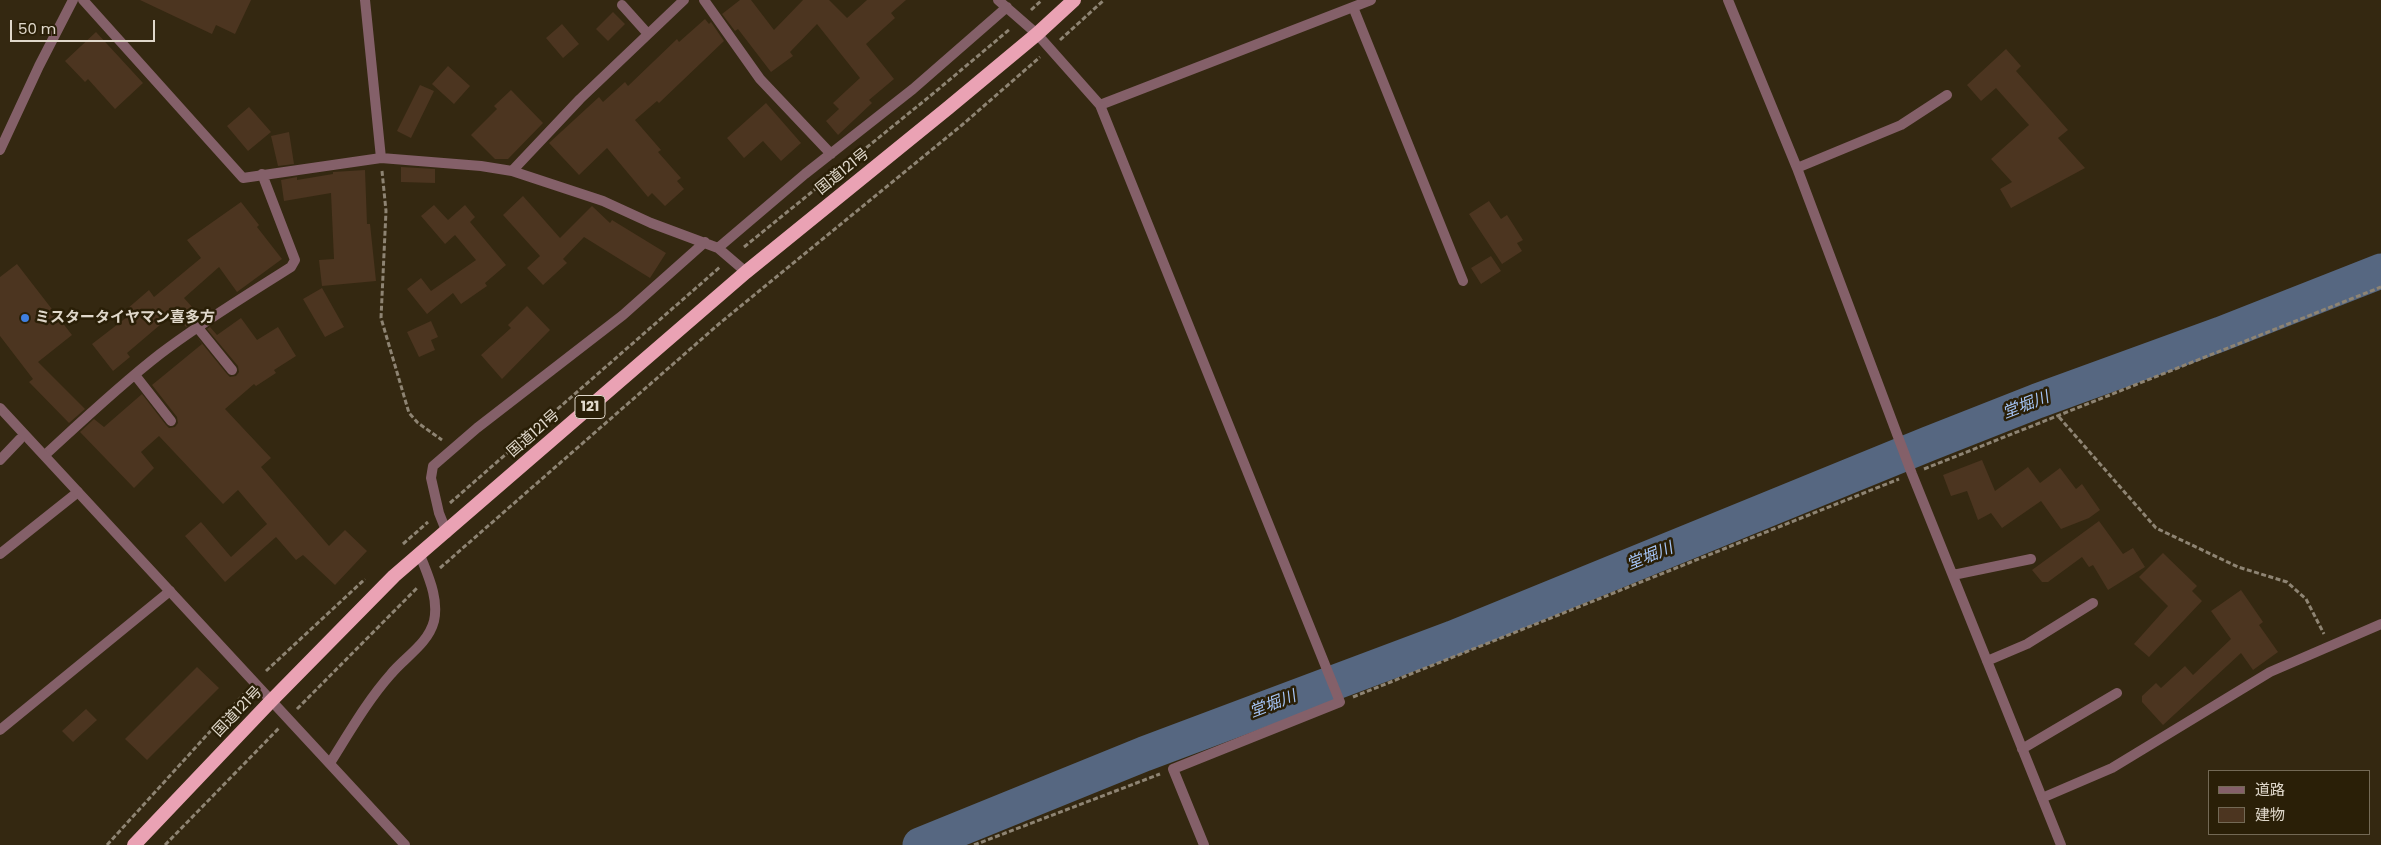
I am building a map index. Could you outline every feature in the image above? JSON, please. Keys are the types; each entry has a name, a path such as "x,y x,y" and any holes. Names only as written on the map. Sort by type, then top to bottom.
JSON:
{"highway":[{"name":"国道121号","path":"134,845 271,701 394,576 746,272 1037,34 1074,0"}],"street":[{"path":"0,150 39,66 73,0"},
{"path":"83,0 242,178 381,158 481,166 512,171 603,200 651,223 705,242 718,248 746,272"},
{"path":"365,0 381,158"},
{"path":"512,171 580,99 684,0"},
{"path":"704,0 760,79 831,154"},
{"path":"998,0 1037,34 1100,105 1340,702 1173,769 1204,845"},
{"path":"1100,105 1372,0"},
{"path":"1728,0 1797,168 1912,474 2061,845"},
{"path":"622,5 648,34"},
{"path":"718,248 913,89 1007,7"},
{"path":"1353,7 1463,280"},
{"path":"1797,168 1900,125 1947,95"},
{"path":"45,455 134,375 198,328 291,267 296,260 262,174"},
{"path":"447,532 439,513 430,478 433,466 483,422 623,315 705,242"},
{"path":"198,328 232,370"},
{"path":"134,375 171,421"},
{"path":"0,408 404,845"},
{"path":"0,460 20,440"},
{"path":"0,554 78,492"},
{"path":"330,763 368,704 391,673 429,636 435,612 433,589 420,555"},
{"path":"1953,575 2031,559"},
{"path":"0,730 170,591"},
{"path":"1987,661 2027,644 2093,604"},
{"path":"2042,798 2112,768 2270,672 2381,624"},
{"path":"2022,750 2117,694"}],"path":[{"path":"297,709 429,578 720,323 962,124 1104,0"},
{"path":"381,158 386,211 381,318 409,413 418,423 454,449"},
{"path":"1340,702 2059,417 2381,287"},
{"path":"2059,417 2156,528 2238,567 2287,582 2306,599 2330,645"},
{"path":"107,845 248,688"},
{"path":"165,845 281,725"},
{"path":"974,845 1173,769"}],"building":[{"path":"140,0 251,0 235,34 216,25 212,34"},
{"path":"740,0 751,0 774,30 803,0 829,0 847,18 867,0 906,0 891,13 895,18 866,44 894,79 869,100 872,103 838,135 826,121 839,109 833,103 860,78 817,24 790,52 793,56 771,72 738,29 735,31 722,14"},
{"path":"613,12 625,24 608,41 596,29"},
{"path":"705,19 709,24 711,22 724,41 659,103 657,101 635,120 661,150 658,152 681,178 677,181 684,189 665,206 652,193 648,197 607,148 579,175 549,143 599,97 603,102 625,82 628,86 677,39 679,42"},
{"path":"562,24 579,44 563,58 546,38"},
{"path":"96,32 143,83 115,109 88,79 85,82 65,61"},
{"path":"2006,49 2021,66 2016,71 2068,130 2058,138 2085,168 2011,208 2000,189 2012,182 1991,159 2029,125 1996,88 1981,101 1967,85"},
{"path":"448,66 470,86 454,104 432,84"},
{"path":"420,85 434,91 411,138 397,131"},
{"path":"511,90 543,123 508,159 495,159 471,135 497,109 494,106"},
{"path":"766,103 801,143 781,161 763,141 744,158 727,138"},
{"path":"249,107 271,132 248,151 227,126"},
{"path":"289,132 294,164 278,166 271,136"},
{"path":"401,167 435,169 435,183 401,182"},
{"path":"365,170 367,224 370,224 376,281 322,286 319,260 334,259 331,193 284,201 281,180 297,177 297,180 333,174 333,172"},
{"path":"523,196 560,238 592,206 610,223 612,220 666,253 650,278 584,237 563,259 567,263 543,285 527,268 540,256 503,215"},
{"path":"1489,201 1501,219 1507,215 1523,240 1517,243 1522,251 1502,264 1469,214"},
{"path":"241,202 259,225 257,227 282,259 237,292 219,267 184,298 201,317 186,327 174,313 127,353 130,357 113,371 92,344 131,314 127,309 149,290 154,297 201,258 187,240"},
{"path":"434,205 448,220 465,205 475,217 470,222 506,265 485,283 487,286 461,304 453,293 427,314 407,289 421,278 431,291 476,260 455,235 445,244 421,216"},
{"path":"1491,256 1501,271 1481,284 1471,268"},
{"path":"17,264 72,335 38,362 85,409 69,423 29,382 33,379 0,336 0,277"},
{"path":"322,288 344,327 325,337 303,299"},
{"path":"527,306 550,330 502,379 481,355 511,328 508,325"},
{"path":"241,318 257,340 278,327 296,356 274,370 276,373 256,386 254,384 225,409 271,458 261,467 329,546 345,530 367,551 335,585 303,555 296,560 276,537 225,582 185,536 201,522 231,557 267,524 238,490 223,504 159,436 141,452 154,468 134,488 80,432 94,419 104,427 142,394 169,428 175,427 178,423 177,417 152,385 202,344 196,336 230,377 236,376 239,372 238,366 207,329 210,327 217,335"},
{"path":"431,321 438,337 431,340 435,350 419,357 407,332"},
{"path":"1982,460 1995,491 2028,467 2040,483 2060,468 2076,489 2082,484 2100,510 2089,518 2061,529 2041,501 2002,528 1991,513 1978,520 1967,491 1951,496 1943,475"},
{"path":"2099,521 2123,554 2133,548 2145,567 2108,590 2093,565 2089,567 2082,557 2048,582 2042,582 2032,570"},
{"path":"2163,553 2197,586 2192,591 2202,601 2149,657 2134,644 2168,606 2139,577"},
{"path":"2241,590 2263,622 2259,625 2278,652 2253,670 2241,653 2163,725 2142,702 2142,696 2156,683 2161,688 2185,666 2193,675 2231,639 2211,611"},
{"path":"197,667 219,688 147,760 125,739"},
{"path":"86,709 97,720 73,742 62,731"}],"waterway":[{"name":"堂堀川","path":"920,845 1144,754 1453,638 2037,401 2221,334 2381,271"}],"place":[{"name":"ミスタータイヤマン喜多方","path":"25,318"}]}
